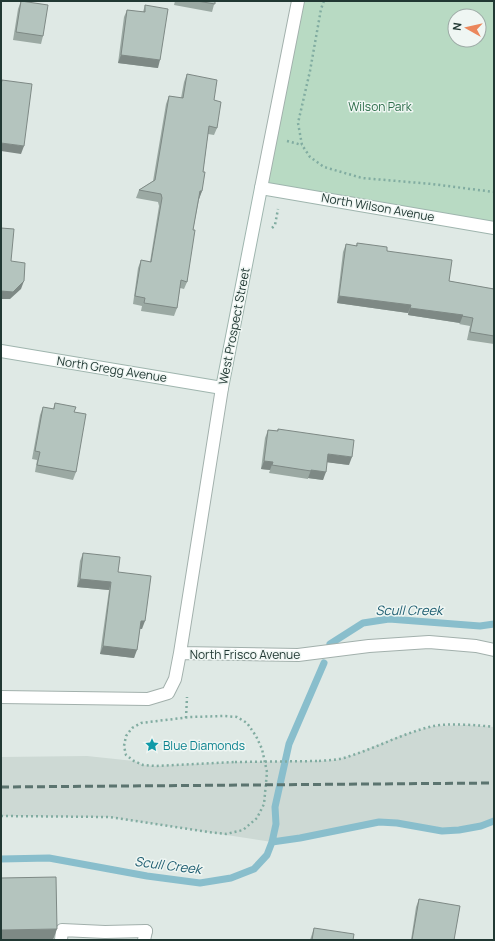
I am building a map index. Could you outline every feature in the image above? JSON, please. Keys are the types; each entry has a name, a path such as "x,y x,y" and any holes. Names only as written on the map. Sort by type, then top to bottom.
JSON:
{"street":[{"name":"West Prospect Street","path":"180,654 222,388 298,1"},
{"name":"North Wilson Avenue","path":"261,188 494,228"},
{"name":"North Gregg Avenue","path":"1,351 222,388"},
{"name":"North Frisco Avenue","path":"1,697 148,699 168,693 175,679 180,654 298,655 369,646 429,642 476,646 494,650"},
{"path":"61,940 62,930 145,935"}],"path":[{"path":"324,1 321,9 310,71 298,123 302,145 310,157 324,166 362,178 432,184 494,192"},
{"path":"1,816 109,817 226,834 243,830 257,818 264,804 266,772 262,749 256,736 247,723 237,718 224,716 190,717 141,722 132,728 126,736 124,746 126,755 143,765 156,766 235,762 320,761 336,760 350,756 402,735 434,726 467,725 494,728"}],"shaded area":[{"path":"467,725 494,727 494,821 481,826 442,831 397,823 379,822 300,838 272,842 109,817 1,816 1,757 87,756 134,761 143,765 156,766 235,762 336,760 350,756 402,735 434,726"}],"green space":[{"name":"Wilson Park","path":"298,1 494,1 494,228 261,188"}],"building":[{"path":"21,1 48,5 43,36 16,32"},
{"path":"197,1 215,1 215,4"},
{"path":"145,5 168,9 160,60 121,55 127,10 145,12"},
{"path":"187,74 217,80 214,100 221,102 217,128 209,126 203,172 205,172 193,230 195,230 187,282 181,280 177,308 144,303 145,298 135,296 141,260 151,262 162,198 161,194 139,190 155,180 169,96 183,98"},
{"path":"2,80 32,84 24,146 1,143"},
{"path":"1,228 14,229 11,261 25,263 24,281 13,292 1,291"},
{"path":"357,243 387,247 387,251 452,260 449,281 494,289 494,336 470,332 473,318 462,316 463,315 410,308 411,305 339,296 346,244 357,246"},
{"path":"55,403 76,407 74,412 86,414 76,472 37,465 40,452 35,451 43,407 54,409"},
{"path":"278,429 354,440 352,457 328,454 326,472 272,465 273,462 264,461 268,430 278,431"},
{"path":"83,553 120,557 118,572 151,576 145,621 141,621 137,650 103,646 111,582 80,579"},
{"path":"56,877 57,929 1,930 1,878"},
{"path":"419,899 460,906 454,940 412,940"},
{"path":"314,928 354,934 353,940 312,940"}],"waterway":[{"name":"Scull Creek","path":"330,644 363,623 389,619 480,626 494,624"},
{"name":"Scull Creek","path":"1,859 49,858 147,876 200,883 231,878 254,869 267,855 272,842 276,824 275,807 289,744 324,663"},
{"path":"272,842 300,838 379,822 397,823 442,831 481,826 494,821"}],"railway":[{"path":"1,787 494,783"}],"place":[{"name":"Blue Diamonds","path":"152,745"}]}
